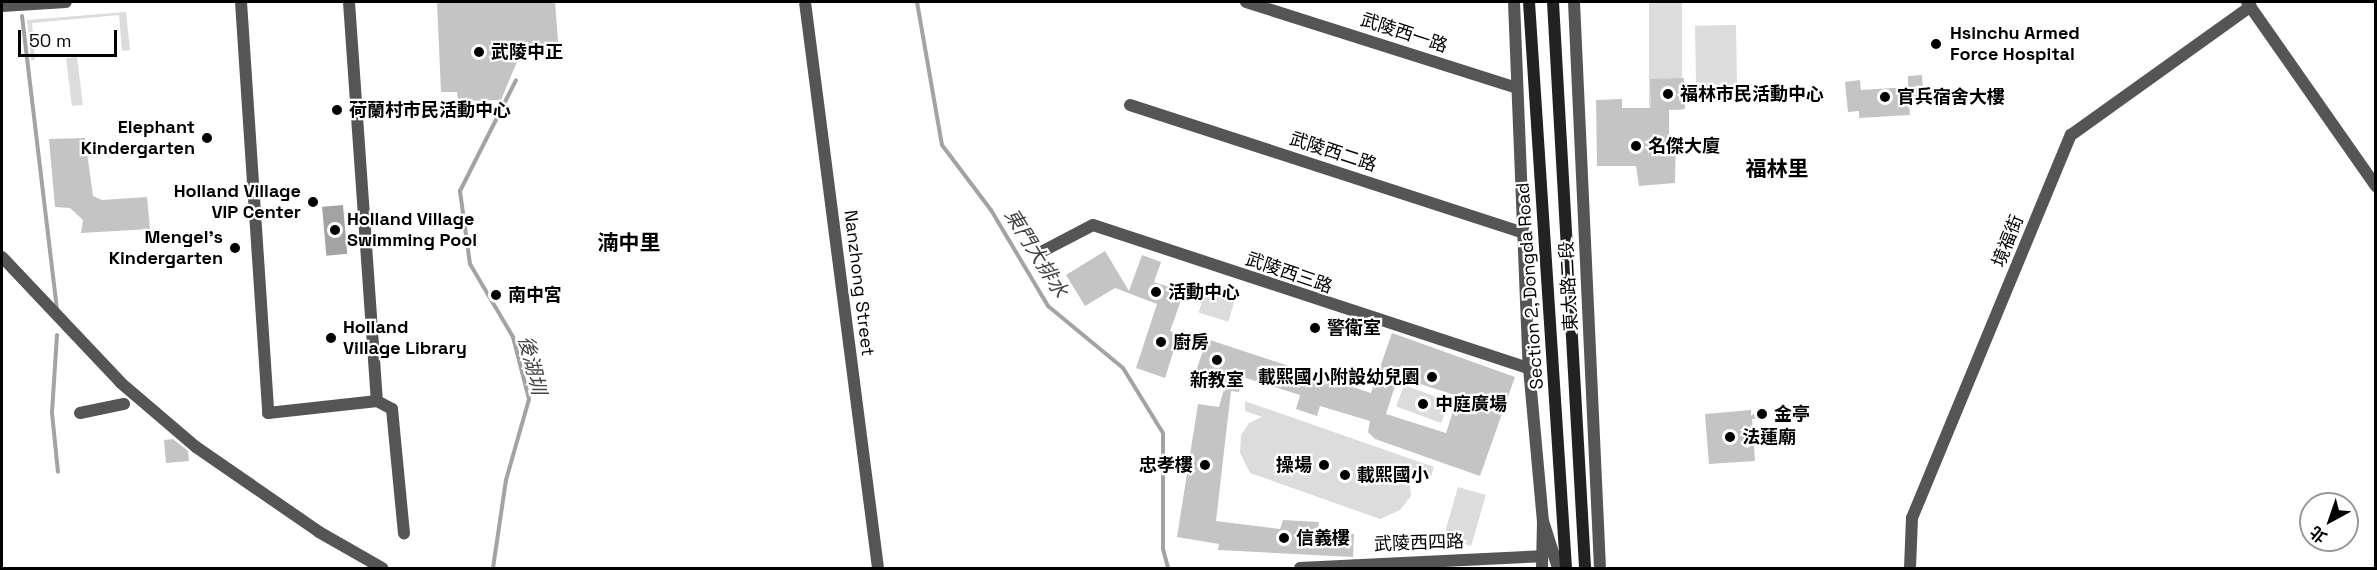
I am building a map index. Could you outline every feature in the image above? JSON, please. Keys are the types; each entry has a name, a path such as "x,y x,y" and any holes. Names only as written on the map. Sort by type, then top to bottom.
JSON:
{"main road":[{"name":"Section 2, Dongda Road","path":"1529,2 1566,568"},
{"name":"Section 2, Dongda Road","path":"1553,2 1585,568"}],"street":[{"path":"2,6 66,2"},
{"path":"241,2 268,413 377,401 392,410 404,533"},
{"path":"350,2 377,401"},
{"name":"Nanzhong Street","path":"805,2 878,568"},
{"name":"武陵西一路","path":"1245,2 1517,88"},
{"path":"1514,2 1529,368 1543,521 1542,562"},
{"name":"東大路二段","path":"1574,2 1600,568"},
{"path":"2249,4 2376,186"},
{"name":"境福街","path":"1910,568 1912,518 2071,135 2249,4"},
{"name":"武陵西二路","path":"1130,105 1524,233"},
{"name":"武陵西三路","path":"1042,251 1094,225 1529,368"},
{"path":"2,257 122,383 196,447 319,532 382,568"},
{"path":"80,413 124,404"},
{"path":"1543,521 1558,568"},
{"name":"武陵西四路","path":"1300,568 1542,562"}],"shaded area":[{"path":"1649,2 1682,2 1682,110 1649,110"},
{"path":"126,12 130,50 122,51 119,15 32,23 35,60 31,60 27,20"},
{"path":"1736,25 1737,101 1696,102 1695,26"},
{"path":"77,57 83,105 72,106 66,58"},
{"name":"Holland Village Swimming Pool","path":"343,205 347,254 326,256 322,207"},
{"path":"1208,282 1238,291 1228,322 1199,313"},
{"name":"中庭廣場","path":"1404,385 1449,401 1441,423 1396,407"},
{"path":"1245,401 1434,467 1431,477 1408,470 1411,496 1400,510 1380,519 1250,473 1240,453 1241,435 1249,423 1262,417 1245,411"},
{"path":"1458,487 1486,495 1471,546 1443,538"}],"building":[{"name":"武陵中正","path":"437,2 555,2 559,53 519,57 501,100 458,101 457,92 441,92"},
{"name":"官兵宿舍大樓","path":"1922,75 1924,103 1909,104 1910,115 1859,118 1859,111 1848,112 1845,82 1860,80 1861,90 1908,87 1908,76"},
{"name":"名傑大廈","path":"1684,78 1685,109 1669,110 1669,135 1676,135 1675,183 1639,186 1636,166 1597,166 1596,100 1622,99 1622,108 1651,108 1650,79"},
{"path":"85,138 93,196 102,200 147,197 150,229 81,233 83,220 70,208 55,207 49,139"},
{"path":"1105,251 1129,291 1142,255 1161,262 1154,282 1184,292 1170,331 1179,334 1165,378 1136,368 1157,304 1115,288 1085,306 1066,275"},
{"path":"1392,333 1515,377 1480,476 1375,439 1368,432 1370,421 1320,406 1317,416 1296,409 1300,395 1243,377 1239,392 1231,391 1216,521 1280,529 1283,520 1319,522 1318,531 1354,534 1353,557 1218,550 1219,544 1177,537 1198,404 1219,407 1226,382 1196,371 1207,339 1371,393","holes":["1398,377 1458,396 1446,433 1386,414"]},
{"name":"法蓮廟","path":"1761,408 1768,412 1766,418 1752,419 1755,461 1709,464 1705,414 1751,410 1751,416"},
{"path":"173,439 188,451 189,461 166,463 164,440"}],"waterway":[{"name":"東門大排水","path":"917,2 942,145 991,210 1048,306 1123,368 1163,433 1163,549 1168,568"},
{"path":"22,16 57,308"},
{"name":"後湖圳","path":"493,568 506,480 529,399 513,337 470,264 460,191 516,80"},
{"path":"57,335 52,413 58,472"}],"place":[{"name":"Hsinchu Armed Force Hospital","path":"1936,44"},
{"name":"武陵中正","path":"479,52"},
{"name":"福林市民活動中心","path":"1668,94"},
{"name":"官兵宿舍大樓","path":"1885,97"},
{"name":"荷蘭村市民活動中心","path":"337,110"},
{"name":"Elephant Kindergarten","path":"207,138"},
{"name":"名傑大廈","path":"1636,146"},
{"name":"Holland Village VIP Center","path":"313,202"},
{"name":"Holland Village Swimming Pool","path":"335,230"},
{"name":"Mengel's Kindergarten","path":"235,248"},
{"name":"活動中心","path":"1156,292"},
{"name":"南中宮","path":"496,295"},
{"name":"警衛室","path":"1315,328"},
{"name":"Holland Village Library","path":"331,338"},
{"name":"廚房","path":"1161,342"},
{"name":"新教室","path":"1217,360"},
{"name":"載熙國小附設幼兒園","path":"1432,377"},
{"name":"中庭廣場","path":"1423,404"},
{"name":"金亭","path":"1762,414"},
{"name":"法蓮廟","path":"1730,437"},
{"name":"忠孝樓","path":"1205,465"},
{"name":"操場","path":"1324,465"},
{"name":"載熙國小","path":"1345,475"},
{"name":"信義樓","path":"1284,538"}],"district":[{"name":"福林里","path":"1777,169"},
{"name":"湳中里","path":"629,243"}]}
